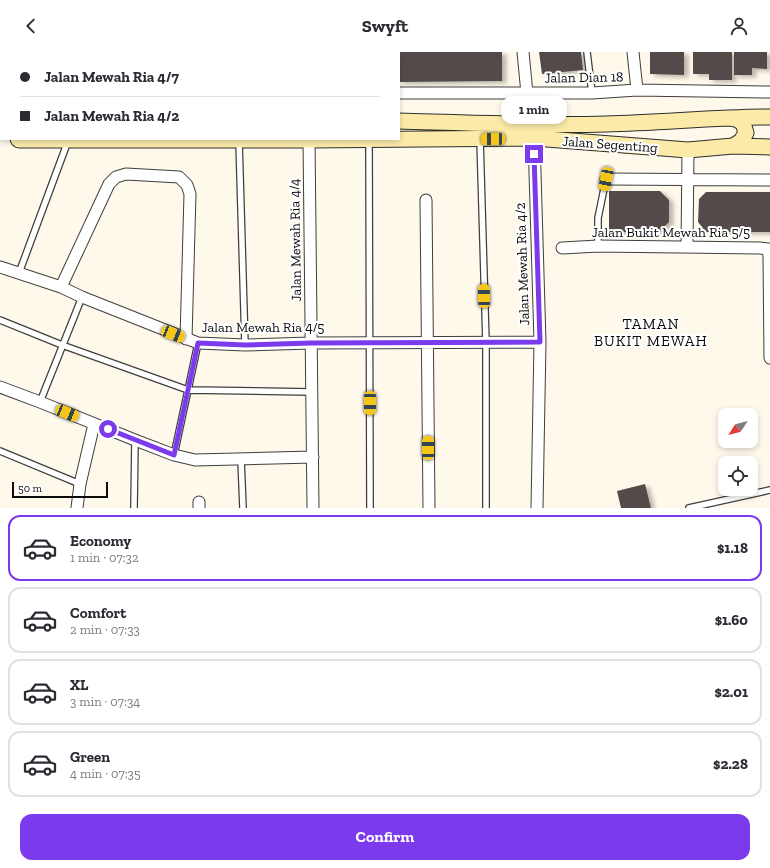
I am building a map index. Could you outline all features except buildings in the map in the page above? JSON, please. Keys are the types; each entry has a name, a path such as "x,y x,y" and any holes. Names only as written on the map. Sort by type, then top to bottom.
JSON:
{"street":[{"name":"Jalan Mewah Ria 4/2","path":"523,52 532,132 540,342 537,508"},
{"path":"633,52 637,90"},
{"name":"Jalan Dian 18","path":"400,93 592,94 637,90 770,92"},
{"name":"Jalan Segenting","path":"400,140 480,139 606,124 770,117"},
{"path":"726,118 736,119 743,123 746,133 741,141 733,146"},
{"name":"Jalan Segenting","path":"400,122 532,132 688,150 733,146 770,147"},
{"name":"Jalan Segenting","path":"18,140 369,140"},
{"name":"Jalan Mewah Ria 4/4","path":"309,140 313,508"},
{"path":"687,247 688,150"},
{"path":"61,287 109,184 116,177 126,174 179,177 187,185 190,194 186,339"},
{"path":"606,179 770,180"},
{"path":"426,200 429,508"},
{"name":"Jalan Bukit Mewah Ria 5/5","path":"562,248 598,246 760,248 769,245 770,358"},
{"name":"Jalan Mewah Ria 4/5","path":"0,267 61,287 82,297 198,343 245,345 311,343 540,342"},
{"path":"0,387 174,455 195,460 313,457"},
{"path":"77,508 80,484 94,424"}],"lane":[{"path":"587,52 592,94"},
{"path":"480,139 486,343 486,508"},
{"path":"239,140 245,345"},
{"path":"369,140 370,508"},
{"path":"19,273 68,141"},
{"path":"598,246 598,218 606,179"},
{"path":"40,402 82,297"},
{"path":"0,320 62,345 188,390 312,392"},
{"path":"174,455 198,343"},
{"path":"134,508 135,440"},
{"path":"0,451 80,484"},
{"path":"241,459 242,508"},
{"path":"689,508 770,490"}],"district":[{"name":"TAMAN BUKIT MEWAH","path":"651,332"}],"route":[{"path":"108,429 174,455 198,343 245,345 311,343 540,342 534,154"}]}
